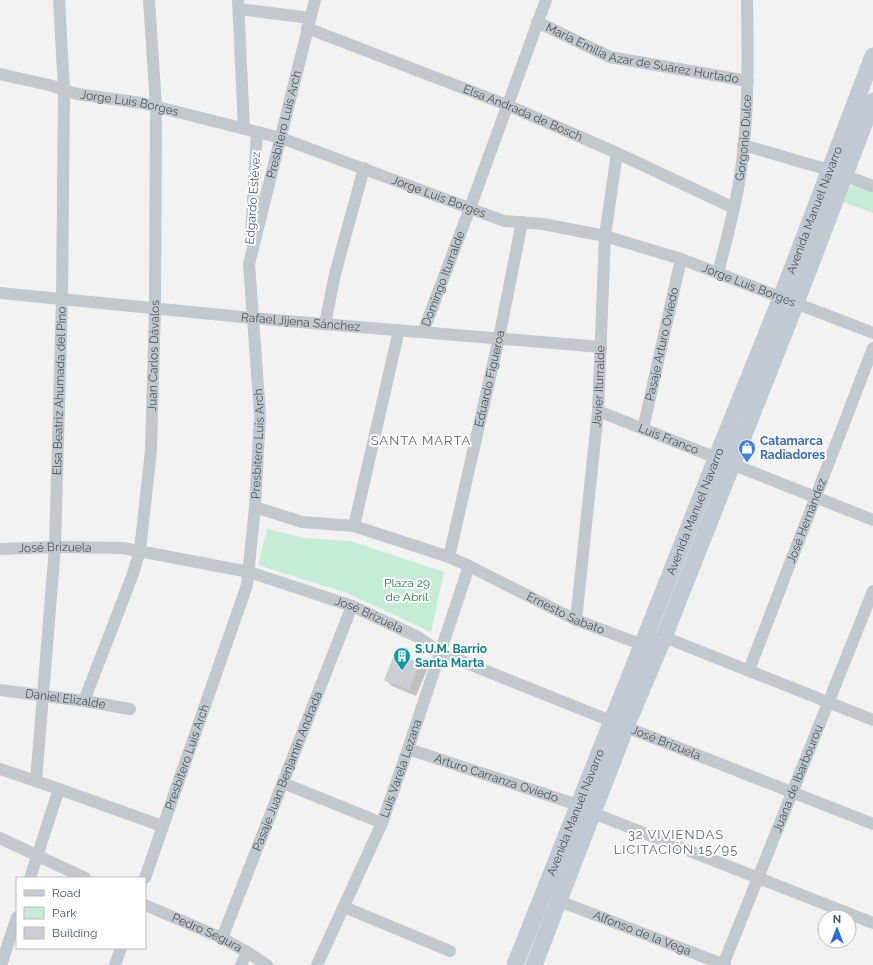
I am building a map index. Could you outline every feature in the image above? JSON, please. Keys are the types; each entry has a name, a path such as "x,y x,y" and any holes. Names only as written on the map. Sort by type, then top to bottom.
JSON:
{"main road":[{"name":"Avenida Manuel Navarro","path":"619,724 664,637 732,465 789,300 837,173 873,56"},
{"name":"Avenida Manuel Navarro","path":"837,173 873,101"},
{"name":"Avenida Manuel Navarro","path":"515,965 586,809 619,724 643,645 716,459 789,300"},
{"name":"Avenida Manuel Navarro","path":"534,965 559,901 586,809"}],"street":[{"name":"Elsa Beatriz Ahumada del Pino","path":"36,781 44,695 54,547 62,299 64,90 59,0"},
{"name":"Juan Carlos Dávalos","path":"84,701 133,574 140,550 151,450 155,308 156,106 149,0"},
{"name":"Presbítero Luis Arch","path":"144,877 247,585 255,507 260,414 249,264 308,23 315,0"},
{"name":"Domingo Iturralde","path":"422,332 470,208 546,0"},
{"name":"Gorgonio Dulce","path":"718,273 734,208 740,176 748,81 747,0"},
{"name":"Elsa Andrada de Bosch","path":"238,4 308,23 507,105 617,153 734,208"},
{"path":"238,4 244,129"},
{"name":"Maria Emilia Azar de Suárez Hurtado","path":"537,22 610,58 748,81"},
{"name":"Jorge Luis Borges","path":"0,74 49,85 77,94 142,102 281,138 504,221 543,224 605,236 682,259 873,333"},
{"name":"Edgardo Estévez","path":"249,264 257,132"},
{"path":"743,145 837,173 873,186"},
{"name":"Javier Iturralde","path":"576,620 598,411 605,236 617,153"},
{"path":"325,324 335,274 364,168"},
{"name":"Eduardo Figueroa","path":"449,557 499,338 522,222"},
{"name":"Pasaje Arturo Oviedo","path":"643,429 682,259"},
{"name":"Rafael Jijena Sánchez","path":"0,293 252,318 499,338 601,348"},
{"path":"354,526 399,330"},
{"name":"José Hernández","path":"749,670 873,348"},
{"name":"Luis Franco","path":"598,411 873,520"},
{"name":"Ernesto Sabato","path":"255,507 302,522 354,526 449,557 576,620 643,645"},
{"name":"José Brizuela","path":"0,550 54,547 123,548 140,550 249,572 352,606 418,637 440,652 873,824"},
{"name":"Luis Varela Lezana","path":"317,965 382,823 469,566"},
{"name":"Juana de Ibarbourou","path":"723,965 791,792 873,591"},
{"name":"Pasaje Juan Benjamín Andrada","path":"222,938 352,606"},
{"path":"643,645 664,637 873,720"},
{"name":"Daniel Elizalde","path":"0,690 44,695 130,709"},
{"name":"Arturo Carranza Oviedo","path":"408,749 586,809 873,923"},
{"path":"0,769 162,826"},
{"path":"283,783 382,823"},
{"path":"30,877 59,789"},
{"path":"0,838 83,877"},
{"name":"Alfonso de la Vega","path":"559,901 723,965"},
{"name":"Pedro Segura","path":"146,905 222,938 267,965"},
{"path":"344,907 450,951"},
{"path":"1,965 4,944 16,920"},
{"path":"115,965 121,949"},
{"path":"241,965 247,952"}],"green space":[{"path":"855,185 873,192 873,213 843,202 850,187"},
{"name":"Plaza 29 de Abril","path":"267,529 305,538 350,541 444,572 431,632 347,593 258,565"}],"building":[{"name":"S.U.M. Barrio Santa Marta","path":"395,653 420,663 409,690 384,680"}],"place":[{"name":"Catamarca Radiadores","path":"747,463"},
{"name":"S.U.M. Barrio Santa Marta","path":"402,671"}],"district":[{"name":"SANTA MARTA","path":"421,440"},
{"name":"32 VIVIENDAS LICITACIÓN 15/95","path":"676,842"}]}
